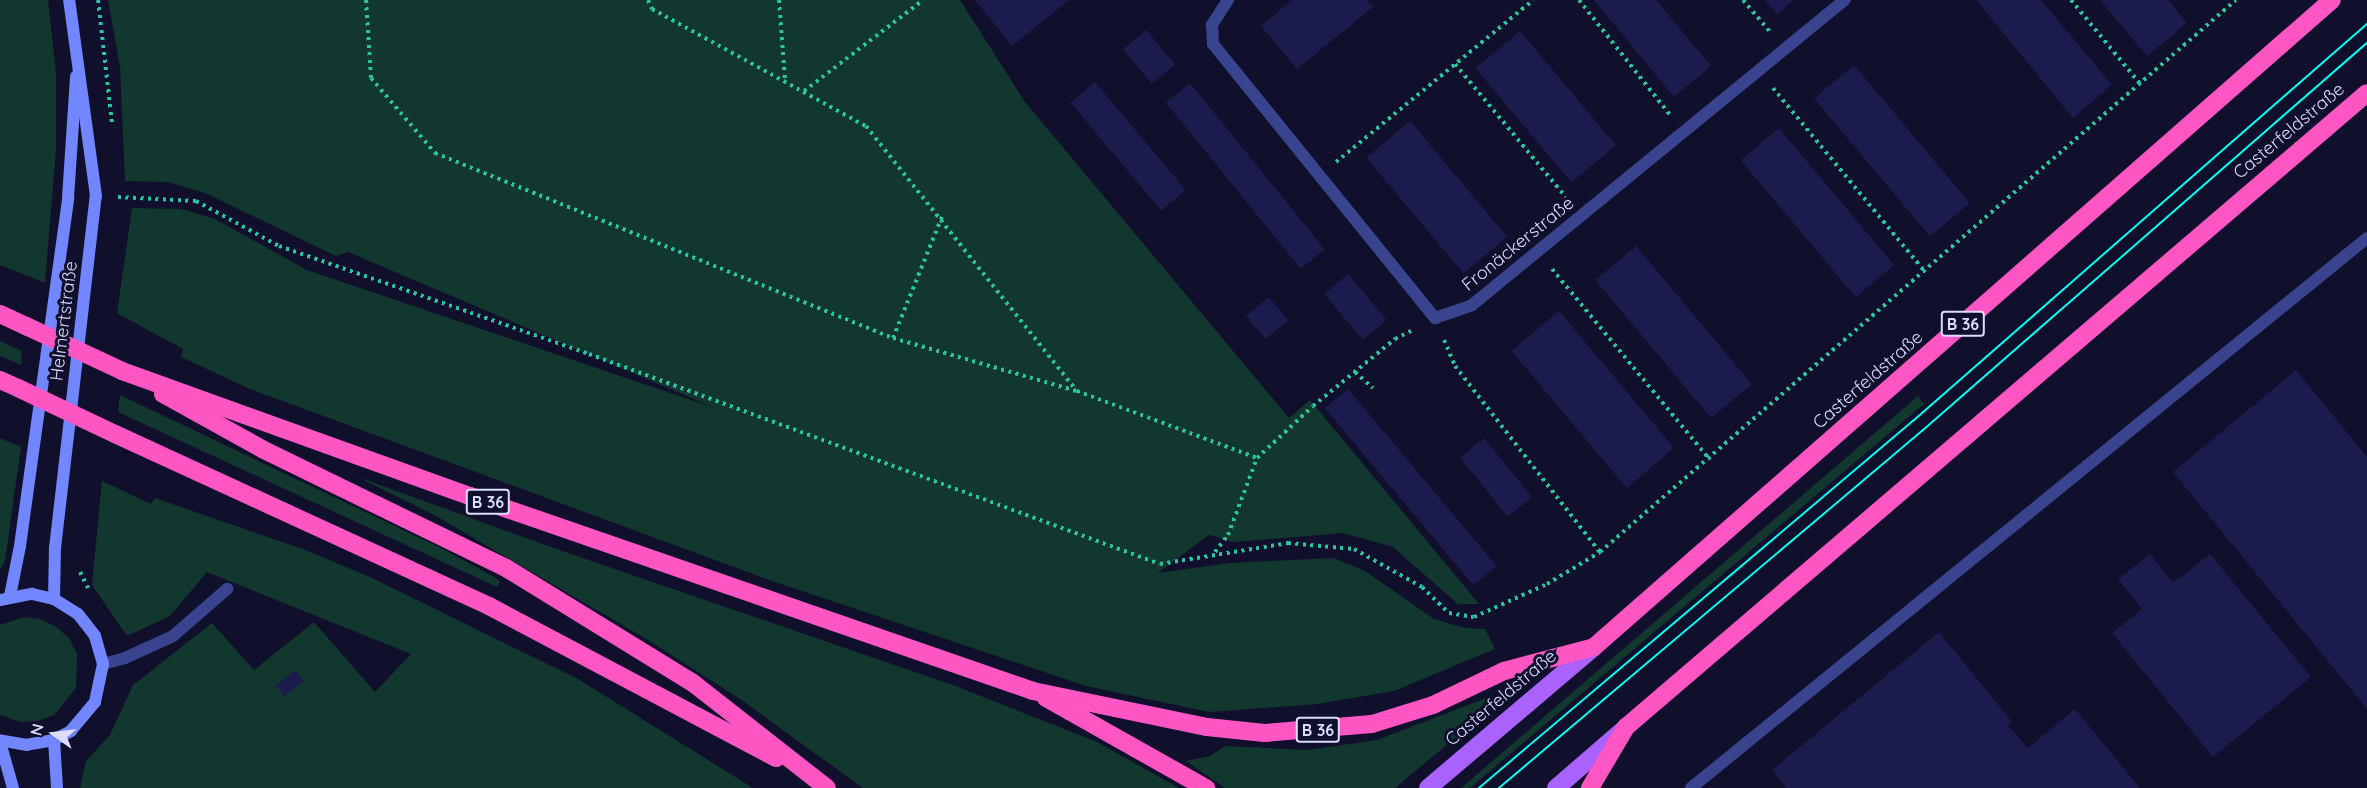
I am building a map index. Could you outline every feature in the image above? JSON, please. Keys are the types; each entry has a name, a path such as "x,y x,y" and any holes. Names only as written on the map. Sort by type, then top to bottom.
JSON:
{"highway":[{"name":"Casterfeldstraße","path":"1594,647 2332,0"},
{"name":"Casterfeldstraße","path":"1626,727 2367,93"},
{"name":"B 36","path":"0,314 122,371 264,450 506,568 693,682 820,783"},
{"name":"B 36","path":"122,371 1033,691 1207,727 1265,733 1372,724 1433,705 1504,671 1594,647"},
{"name":"B 36","path":"0,380 489,606 820,783"},
{"name":"B 36","path":"1033,691 1206,788"},
{"path":"1590,788 1626,727"}],"main road":[{"name":"Casterfeldstraße","path":"1428,788 1594,647"},
{"name":"Casterfeldstraße","path":"1556,788 1626,727"}],"street":[{"name":"Helmertstraße","path":"54,599 56,548 96,196 78,47 69,0"},
{"path":"1228,0 1212,25 1213,44 1435,318"},
{"name":"Fronäckerstraße","path":"1435,318 1472,305 1845,0"},
{"name":"Helmertstraße","path":"13,788 0,741 27,745 54,740 85,718 95,702 103,664 95,636 78,614 54,599 32,594 5,598 20,546 68,198 78,47"},
{"path":"1691,788 2367,238"},
{"path":"103,664 173,636 227,589"},
{"path":"54,740 57,788"}],"path":[{"path":"366,0 371,78 435,153 893,338 1077,391 1257,458"},
{"path":"648,0 652,9 866,126 942,217 1077,391"},
{"path":"779,0 785,80"},
{"path":"804,91 923,0"},
{"path":"1319,177 1533,0"},
{"path":"1579,0 1683,132"},
{"path":"1743,0 1785,50"},
{"path":"2071,0 2141,85"},
{"path":"96,196 196,201 279,246 589,354 1160,564 1215,553 1288,543 1354,549 1422,587 1449,613 1474,617 1547,584 1600,552 1710,460 2236,0"},
{"path":"1455,64 1581,216"},
{"path":"1759,71 1925,272"},
{"path":"893,338 942,217"},
{"path":"1538,252 1710,460"},
{"path":"1215,553 1228,535 1257,458 1395,339 1435,318 1455,366 1600,552"},
{"path":"1355,372 1373,388"}],"green space":[{"path":"0,0 48,0 56,73 56,149 45,283 0,265"},
{"path":"108,0 960,0 1025,102 1289,418 1310,400 1479,604 1458,604 1393,547 1343,533 1234,542 1209,535 1158,573 1230,563 1333,558 1365,571 1434,619 1465,628 1485,629 1495,649 1394,691 1317,704 1209,712 1086,686 775,582 250,389 181,357 183,349 117,313 132,208 182,209 215,219 307,270 715,408 348,252 336,256 205,193 168,182 125,181 120,67"},
{"path":"0,341 22,351 21,365 0,356"},
{"path":"120,395 443,549 500,581 497,587 118,412"},
{"path":"1918,396 1924,404 1470,788 1461,788"},
{"path":"0,438 21,447 5,561 0,570"},
{"path":"358,477 545,545 953,685 1097,742 1179,788 863,788 740,699 648,640 436,516"},
{"path":"102,481 151,504 155,498 308,551 372,578 578,679 753,788 80,788 86,761 110,735 133,685 212,623 254,670 314,622 375,692 411,654 207,572 170,616 127,636 92,585"},
{"path":"24,617 41,619 56,627 69,638 77,654 76,688 54,715 38,721 21,722 0,715 0,625"},
{"path":"1488,699 1491,708 1395,788 1225,788 1186,761 1210,756 1225,746 1308,750 1377,740"}],"building":[{"path":"975,0 1069,0 1012,46"},
{"path":"1292,0 1367,0 1373,7 1297,69 1261,26"},
{"path":"1594,0 1656,0 1711,66 1674,97"},
{"path":"1765,0 1794,0 1777,14"},
{"path":"1976,0 2041,0 2112,85 2073,118"},
{"path":"2100,0 2168,0 2187,23 2147,56"},
{"path":"1146,30 1175,64 1152,84 1123,49"},
{"path":"1520,31 1616,145 1571,182 1476,68"},
{"path":"1854,65 1970,203 1930,236 1814,98"},
{"path":"1095,82 1186,190 1161,211 1070,103"},
{"path":"1190,83 1325,249 1301,269 1166,103"},
{"path":"1410,121 1507,237 1463,273 1366,158"},
{"path":"1779,128 1894,265 1856,297 1741,160"},
{"path":"1636,246 1752,384 1711,418 1595,280"},
{"path":"1348,274 1387,320 1363,340 1324,294"},
{"path":"1269,297 1288,320 1265,339 1246,316"},
{"path":"1559,311 1674,448 1627,488 1512,351"},
{"path":"2296,370 2367,457 2367,709 2173,472"},
{"path":"1348,389 1496,566 1474,585 1325,408"},
{"path":"1484,438 1532,497 1508,517 1460,458"},
{"path":"2150,554 2173,583 2210,554 2311,677 2213,757 2112,633 2142,609 2118,579"},
{"path":"1939,632 2012,722 2008,725 2028,748 2075,709 2140,788 1787,788 1772,770"},
{"path":"295,670 304,681 284,697 276,686"}],"tram line":[{"path":"1479,788 1913,421 2367,24"},
{"path":"1499,788 1922,431 2367,43"}]}
